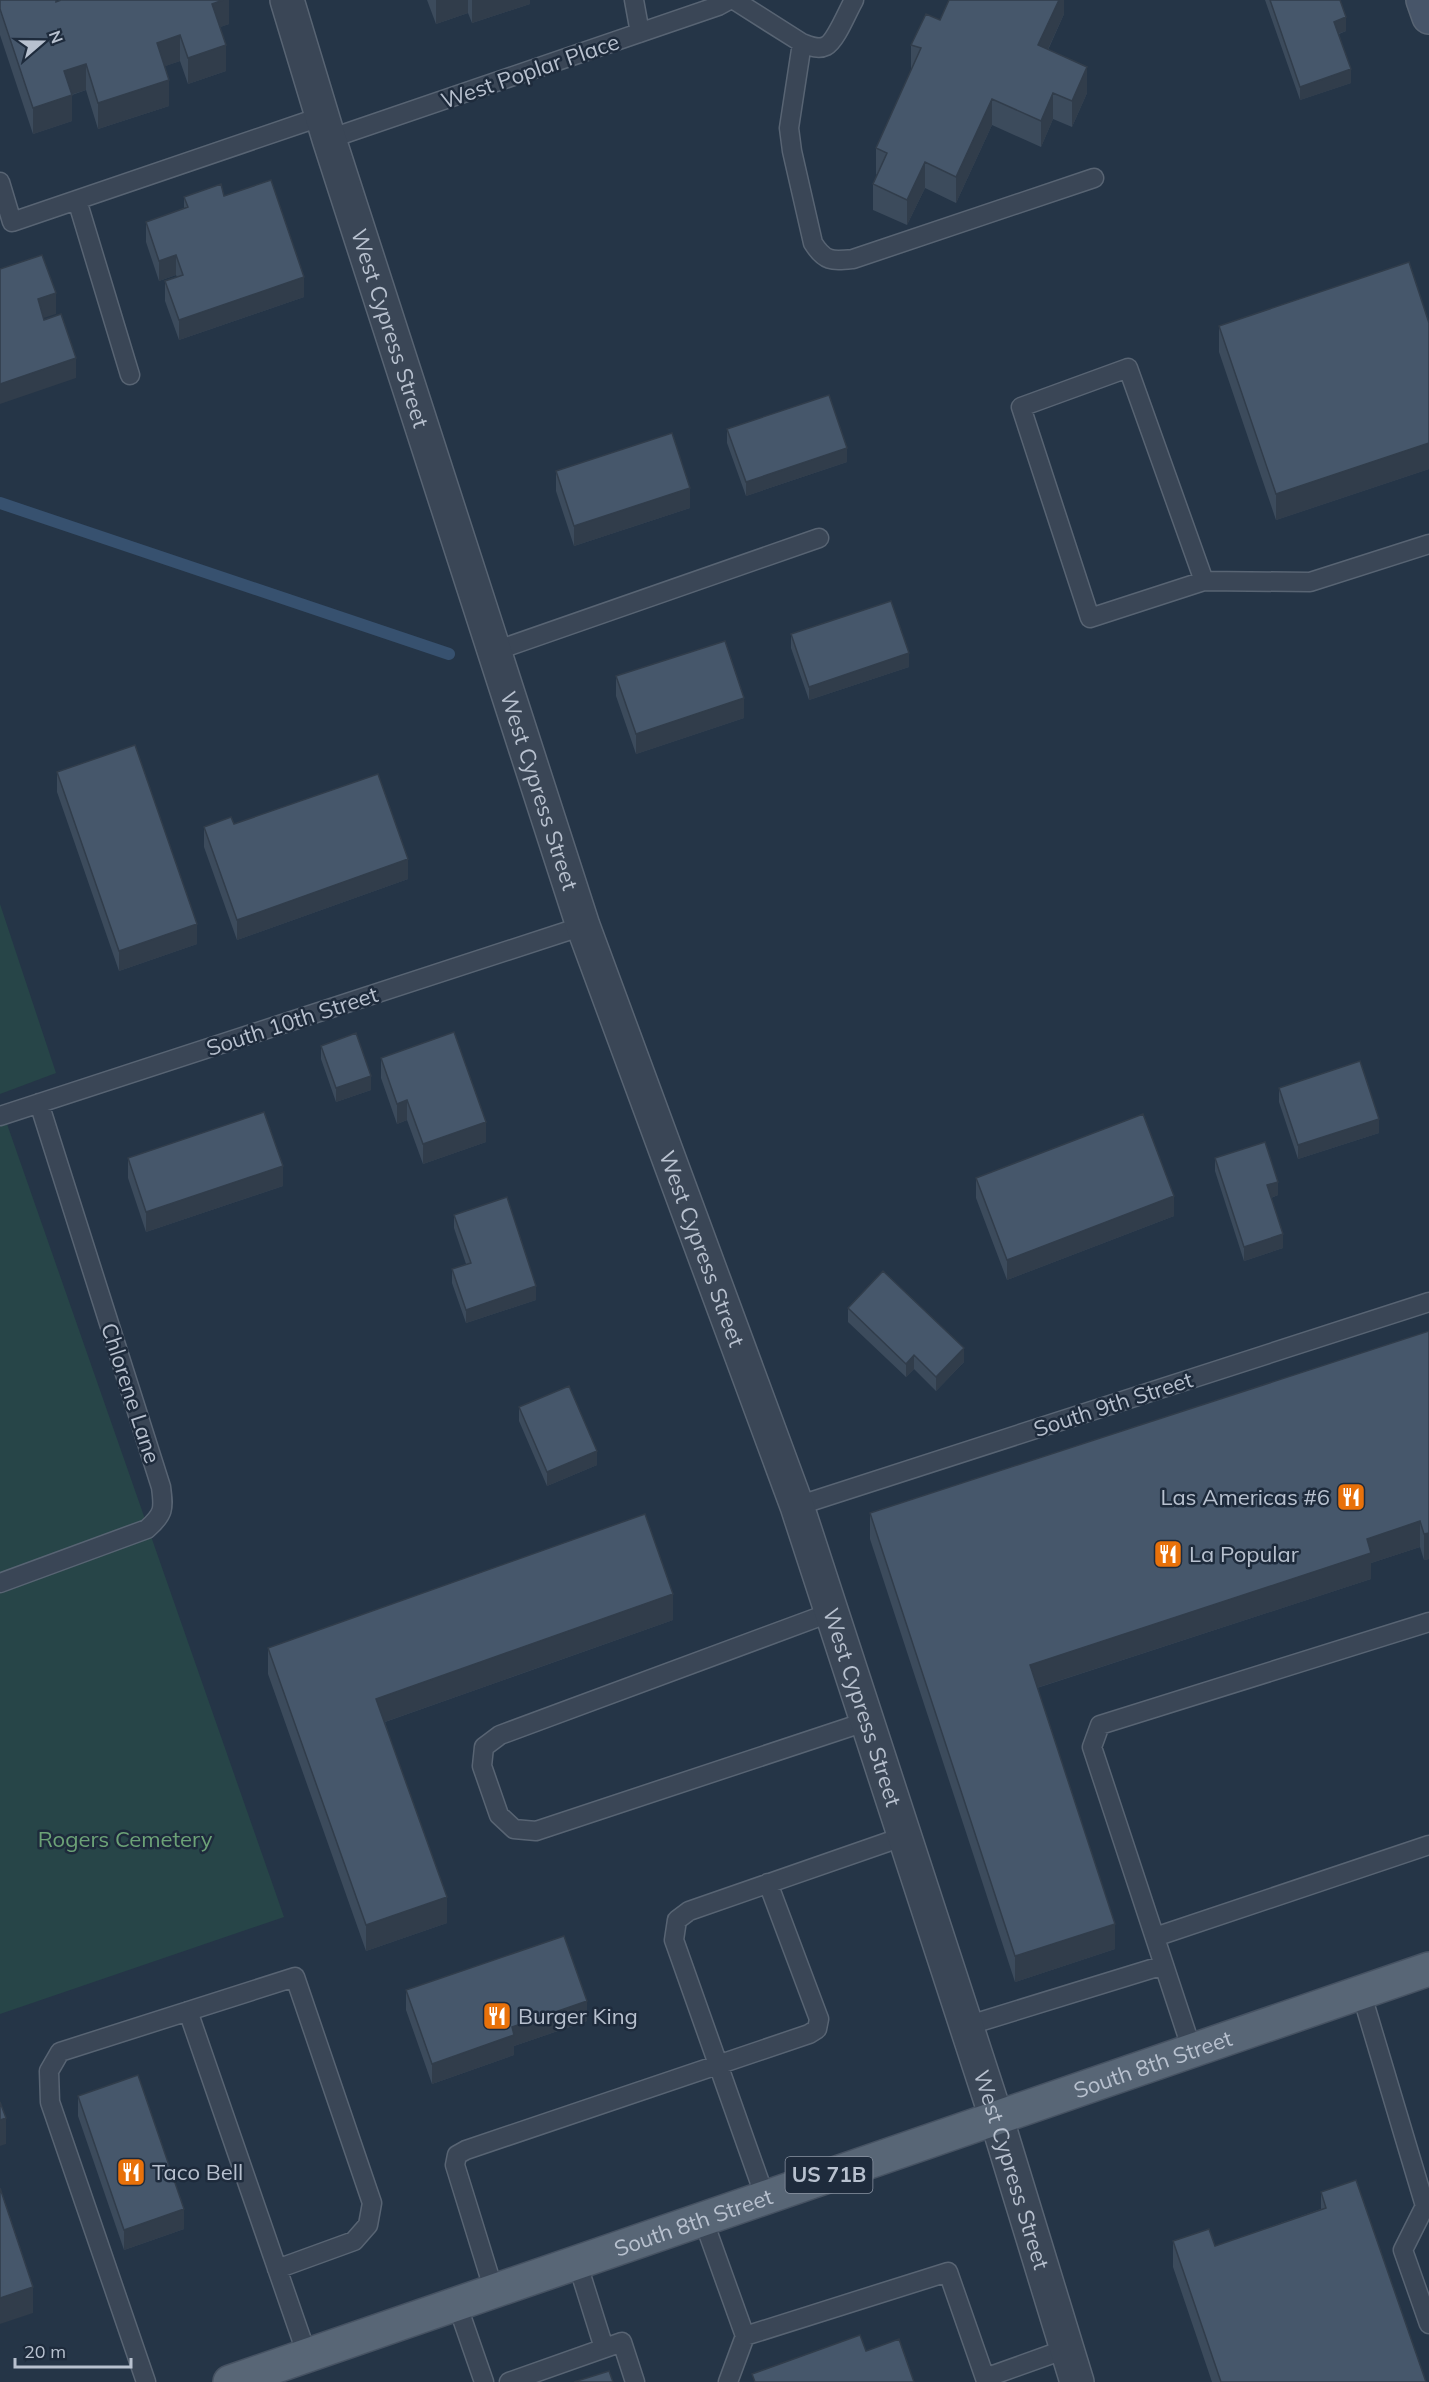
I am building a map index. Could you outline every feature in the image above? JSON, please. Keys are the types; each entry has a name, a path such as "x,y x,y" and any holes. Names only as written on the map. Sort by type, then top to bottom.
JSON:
{"main road":[{"name":"South 8th Street","path":"230,2382 1429,1969"}],"street":[{"name":"West Cypress Street","path":"287,0 326,128 583,926 797,1506 996,2117 1077,2382"},
{"path":"1424,0 1429,17"}],"lane":[{"path":"634,0 640,33"},
{"name":"West Poplar Place","path":"326,128 640,33 718,6 729,0"},
{"path":"734,0 802,44 813,48 825,47 832,41 854,0"},
{"path":"802,44 790,120 792,151 813,243 820,254 832,261 853,259 1094,178"},
{"path":"0,182 12,222 77,200 326,128"},
{"path":"77,200 130,375"},
{"path":"1204,581 1128,368 1021,407 1090,618 1204,581 1310,582 1429,544"},
{"path":"495,651 819,538"},
{"name":"South 10th Street","path":"0,1116 583,926"},
{"name":"Chlorene Lane","path":"0,1583 147,1529 159,1518 164,1504 157,1475 39,1103"},
{"name":"South 9th Street","path":"797,1506 1429,1302"},
{"path":"832,1612 500,1735 484,1747 482,1766 499,1815 514,1829 536,1831 868,1721"},
{"path":"1192,2050 1092,1747 1100,1725 1429,1622"},
{"path":"765,2197 674,1940 676,1920 689,1911 905,1836"},
{"path":"1155,1937 1429,1845"},
{"path":"494,2291 455,2165 457,2155 466,2150 809,2034 817,2029 819,2019 768,1883"},
{"path":"966,2026 1164,1965"},
{"path":"146,2382 50,2102 49,2071 60,2052 295,1977 372,2203 368,2225 354,2241 277,2269"},
{"path":"1361,1992 1425,2206 1403,2250 1429,2324"},
{"path":"188,2011 307,2355"},
{"path":"703,2219 745,2336 728,2382"},
{"path":"577,2262 604,2348"},
{"path":"745,2336 948,2272 984,2380 1066,2349"},
{"path":"457,2304 484,2382"},
{"path":"509,2382 622,2342 635,2382"}],"green space":[{"path":"0,904 56,1073 0,1094"},
{"name":"Rogers Cemetery","path":"0,1104 284,1917 0,2014"}],"building":[{"path":"0,0 56,0 56,2 61,0 223,0 212,4 226,45 188,58 180,35 157,43 169,80 98,103 86,64 64,71 72,95 33,108 0,9"},
{"path":"949,0 1059,0 1038,45 1087,67 1072,101 1053,93 1041,121 992,99 956,177 925,162 907,200 873,184 887,153 876,148 921,48 911,45 926,14 940,20"},
{"path":"1270,0 1340,0 1346,17 1334,22 1351,69 1300,87"},
{"path":"271,180 304,277 179,320 165,281 183,275 176,255 159,261 146,222 188,207 184,197 221,184 224,196"},
{"path":"42,255 56,293 38,299 44,320 61,314 76,358 0,384 0,269"},
{"path":"1409,262 1429,323 1429,443 1276,494 1219,326"},
{"path":"829,395 847,448 746,482 727,429"},
{"path":"672,433 690,488 574,526 556,471"},
{"path":"891,601 909,653 809,687 791,634"},
{"path":"725,641 744,698 636,734 616,676"},
{"path":"135,745 197,924 119,951 57,772"},
{"path":"378,774 408,859 237,920 204,827 231,817 234,824"},
{"path":"454,1032 486,1122 423,1144 407,1100 397,1104 381,1058"},
{"path":"356,1033 371,1076 336,1088 321,1046"},
{"path":"1360,1061 1379,1119 1298,1145 1279,1088"},
{"path":"264,1112 283,1166 146,1212 128,1158"},
{"path":"1143,1114 1174,1196 1007,1260 976,1178"},
{"path":"1265,1142 1278,1182 1267,1185 1283,1234 1244,1247 1215,1158"},
{"path":"507,1197 536,1286 466,1310 452,1269 471,1263 454,1215"},
{"path":"883,1271 964,1348 936,1377 914,1355 906,1364 848,1308"},
{"path":"1429,1331 1429,1533 1424,1534 1420,1521 1367,1539 1371,1553 1030,1665 1115,1924 1015,1956 870,1513"},
{"path":"569,1386 597,1451 547,1472 519,1407"},
{"path":"645,1514 673,1594 376,1699 447,1897 366,1925 268,1648"},
{"name":"Burger King","path":"564,1936 587,2001 512,2027 514,2035 432,2064 406,1990"},
{"name":"Taco Bell","path":"138,2075 184,2209 124,2230 78,2096"},
{"path":"0,2102 6,2118 0,2120"},
{"path":"1356,2180 1426,2382 1221,2382 1173,2241 1209,2229 1215,2246 1326,2208 1321,2192"},
{"path":"0,2188 33,2287 0,2298"},
{"path":"860,2335 866,2351 899,2339 914,2382 755,2382 752,2374"},
{"path":"609,2371 613,2382 574,2382"}],"waterway":[{"path":"0,503 449,654"}],"place":[{"name":"Las Americas #6","path":"1351,1497"},
{"name":"La Popular","path":"1168,1554"},
{"name":"Burger King","path":"497,2016"},
{"name":"Taco Bell","path":"131,2172"}]}
